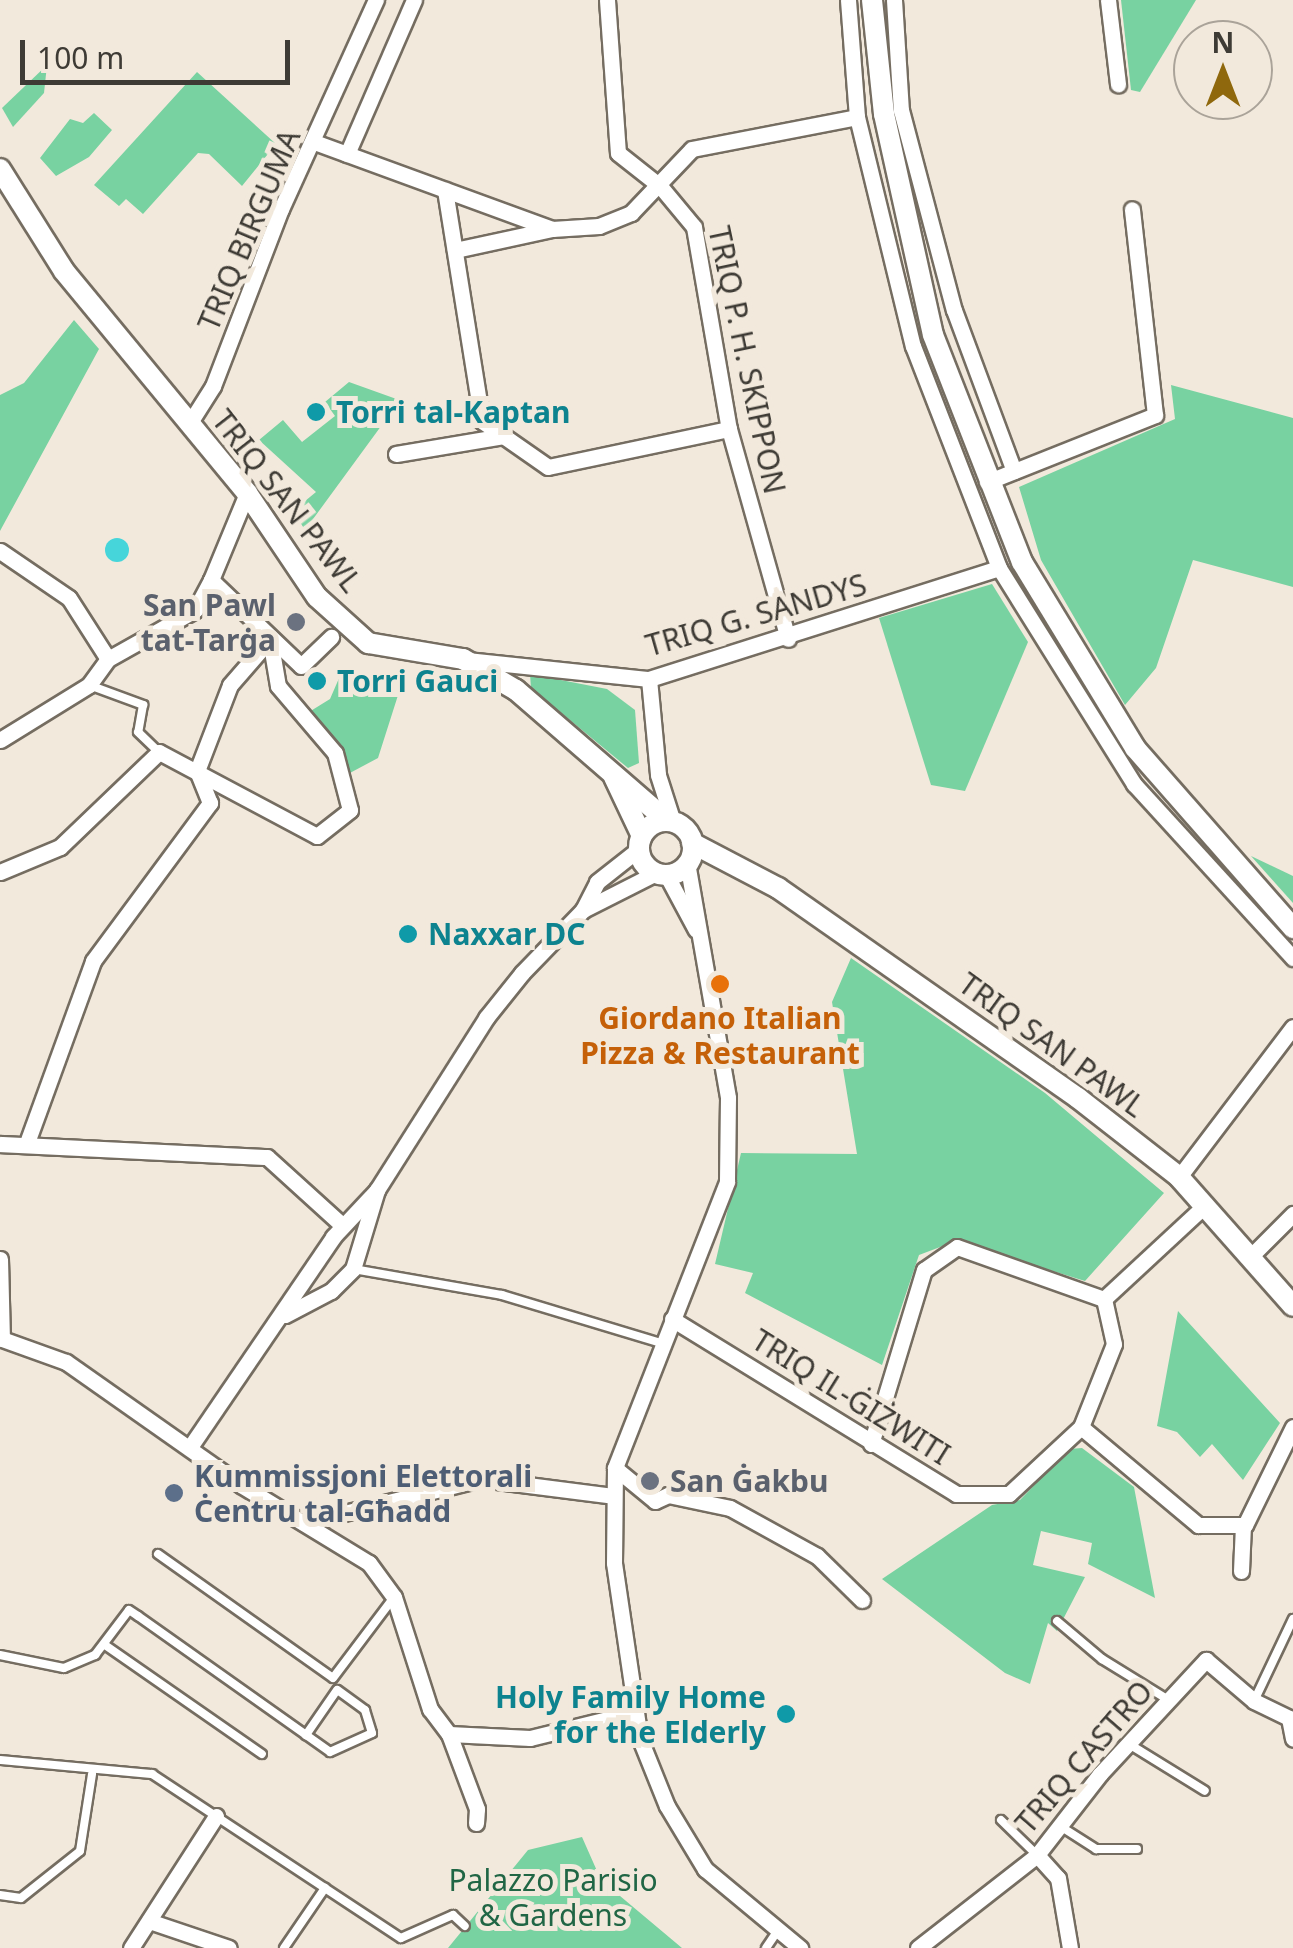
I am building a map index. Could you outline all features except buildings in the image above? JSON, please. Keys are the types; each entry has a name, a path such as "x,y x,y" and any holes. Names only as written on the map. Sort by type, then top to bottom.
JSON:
{"main road":[{"path":"872,0 884,114 934,335 1022,562 1135,748 1293,928"},
{"name":"TRIQ SAN PAWL","path":"0,168 64,271 247,493 317,597 368,643 464,659 516,690 669,819 679,865"},
{"name":"TRIQ SAN PAWL","path":"609,766 641,842 679,865 744,870 1046,1076 1178,1176 1293,1306"},
{"path":"641,842 669,819"}],"street":[{"name":"TRIQ BIRGUMA","path":"189,424 213,386 282,209 316,143 376,0"},
{"name":"TRIQ BIRGUMA","path":"346,154 414,0"},
{"name":"TRIQ P. H. SKIPPON","path":"606,0 618,153 660,186 694,227 729,429 788,639"},
{"path":"848,0 857,116 912,346 999,568 1134,784 1293,958"},
{"path":"894,0 901,110 954,310 1014,471"},
{"path":"1108,0 1118,84"},
{"path":"456,250 614,222 660,186 692,149 857,116"},
{"path":"316,143 552,230"},
{"path":"445,190 482,421 548,467 729,429"},
{"path":"988,482 1155,415 1132,209"},
{"path":"396,454 502,436"},
{"path":"0,740 89,685 108,659 195,610 247,493"},
{"path":"0,551 69,598 108,659"},
{"name":"TRIQ G. SANDYS","path":"464,659 649,679 788,639 999,568"},
{"path":"211,580 301,666 331,637"},
{"path":"28,1140 93,961 210,803 197,771 230,685 270,639"},
{"path":"0,872 60,847 159,752 317,836 350,810 335,753 278,686 270,639"},
{"path":"649,679 658,775 669,819"},
{"path":"190,1447 285,1315 342,1225 377,1190 486,1018 583,910 597,882 641,842"},
{"path":"583,910 679,865 696,930 728,1098 727,1182 615,1468 614,1563 636,1712 661,1812 704,1869 800,1948"},
{"path":"1178,1176 1293,1027"},
{"path":"0,1144 28,1140 267,1157 342,1225"},
{"path":"285,1315 331,1291 354,1269 377,1190"},
{"path":"1104,1299 1204,1206"},
{"path":"1250,1257 1293,1214"},
{"path":"871,1444 924,1270 957,1247 1104,1299"},
{"path":"0,1258 2,1339 66,1362 368,1563 394,1598 430,1709 449,1734 478,1809 476,1824"},
{"path":"1104,1299 1114,1344 1082,1427 1198,1525 1244,1526"},
{"name":"TRIQ IL-ĠIŻWITI","path":"672,1319 956,1494 1009,1494 1082,1427"},
{"path":"1241,1571 1244,1526 1293,1426"},
{"path":"615,1468 655,1501 668,1495 730,1508 816,1556 862,1600"},
{"path":"304,1523 481,1479 613,1496"},
{"name":"TRIQ CASTRO","path":"918,1948 1037,1855 1129,1744 1206,1660 1254,1701 1291,1717"},
{"path":"449,1734 530,1738 636,1712"},
{"path":"1291,1717 1293,1739"},
{"path":"132,1948 216,1816"},
{"path":"1037,1855 1058,1878 1070,1948"},
{"path":"149,1921 229,1948"}],"lane":[{"path":"89,685 143,705 138,732 159,752"},
{"path":"354,1269 502,1295 664,1344"},
{"path":"158,1554 333,1678 394,1598"},
{"path":"0,1655 64,1668 105,1645 129,1610 306,1736 330,1752 372,1733 365,1710 337,1690 306,1736"},
{"path":"1254,1701 1293,1619"},
{"path":"1058,1620 1102,1659 1170,1701"},
{"path":"105,1645 262,1754"},
{"path":"1129,1744 1205,1791"},
{"path":"0,1760 92,1774 152,1774 400,1938 454,1916 465,1926"},
{"path":"0,1895 21,1898 80,1851 92,1774"},
{"path":"1001,1820 1037,1855"},
{"path":"1063,1821 1096,1848 1137,1848"},
{"path":"284,1948 325,1888"},
{"path":"766,1948 778,1930"}],"green space":[{"path":"1121,0 1196,0 1184,20 1173,20 1173,38 1140,92 1131,90"},
{"path":"47,65 44,93 13,127 2,108"},
{"path":"197,72 276,144 242,186 209,154 198,153 143,214 126,199 119,206 94,185"},
{"path":"94,113 112,130 89,157 56,176 40,158 70,119 83,123"},
{"path":"74,320 99,349 0,531 0,395 24,383"},
{"path":"349,382 402,401 404,416 387,418 305,530 293,511 316,492 259,440 283,420 302,442 335,416 325,402"},
{"path":"1171,385 1293,418 1293,587 1193,560 1156,668 1125,705 1041,560 1019,487 1175,419"},
{"path":"992,584 1028,642 965,791 931,785 879,618"},
{"path":"530,674 607,689 635,710 639,763 628,768 531,688"},
{"path":"340,676 400,689 378,758 348,774 338,747 309,712 330,699"},
{"path":"1251,856 1293,876 1293,903"},
{"path":"851,958 1045,1093 1164,1193 1085,1281 956,1241 919,1255 882,1365 745,1293 753,1273 715,1264 741,1153 857,1154 832,1002"},
{"path":"1178,1311 1280,1423 1243,1480 1212,1444 1200,1457 1177,1432 1157,1426"},
{"path":"1082,1448 1134,1487 1155,1598 1088,1564 1092,1543 1041,1531 1033,1565 1085,1577 1057,1631 1048,1623 1030,1684 1005,1673 882,1579 992,1505 1020,1500 1069,1449"},
{"name":"Palazzo Parisio & Gardens","path":"582,1837 601,1880 682,1948 448,1948 528,1850"}],"water":[{"path":"117,538 129,550 117,562 105,550"}],"place":[{"name":"Torri tal-Kaptan","path":"316,412"},
{"name":"San Pawl tat-Tarġa","path":"296,622"},
{"name":"Torri Gauci","path":"317,681"},
{"name":"Naxxar DC","path":"408,934"},
{"name":"Giordano Italian Pizza & Restaurant","path":"720,984"},
{"name":"San Ġakbu","path":"650,1481"},
{"name":"Kummissjoni Elettorali Ċentru tal-Għadd","path":"174,1493"},
{"name":"Holy Family Home for the Elderly","path":"786,1714"}]}
